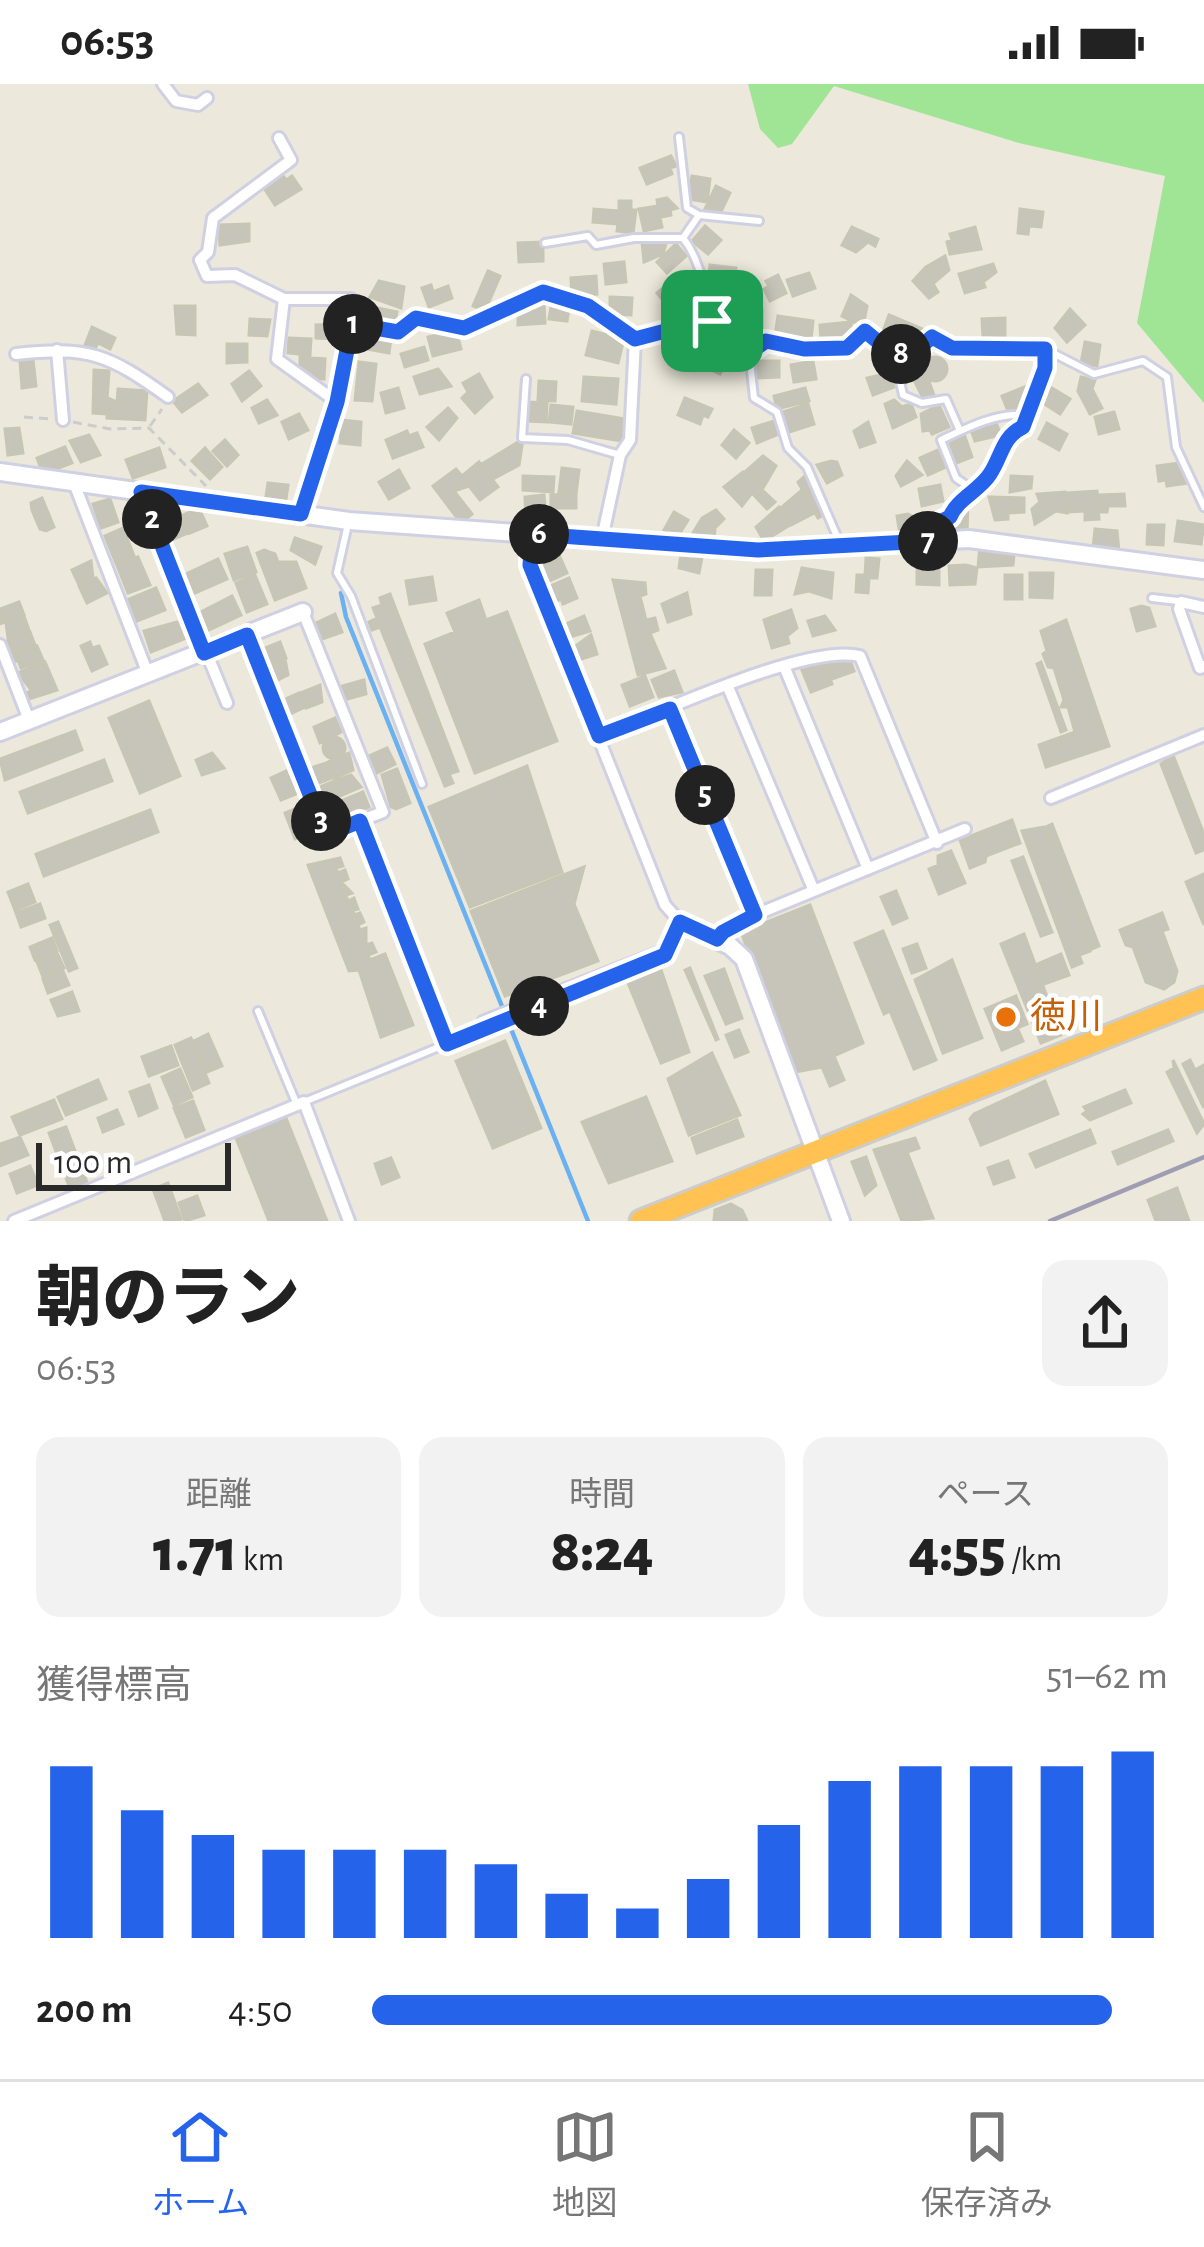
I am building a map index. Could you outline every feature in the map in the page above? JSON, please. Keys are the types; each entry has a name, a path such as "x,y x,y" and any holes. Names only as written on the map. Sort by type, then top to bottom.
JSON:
{"highway":[{"path":"640,1221 1204,998"}],"street":[{"path":"163,84 176,101 198,105 207,98"},
{"path":"279,138 291,160 213,218 208,252 200,260 207,276 235,275 284,298 351,299 352,324 337,402 301,514"},
{"path":"284,298 278,359 337,402"},
{"path":"352,324 398,332 416,318"},
{"path":"602,539 620,455 630,440 635,339 652,332"},
{"path":"57,350 64,420"},
{"path":"16,354 82,350 101,356 168,397"},
{"path":"0,472 349,521 758,550 929,541 1024,544 1204,570"},
{"path":"74,483 148,674"},
{"path":"141,492 227,703"},
{"path":"532,534 530,565 665,905 680,922 740,953 747,965 841,1221"},
{"path":"1203,672 1179,609 1181,602 1204,608"},
{"path":"0,732 303,612 383,812 326,835 247,635"},
{"path":"0,645 29,720"},
{"path":"599,736 784,666 838,651 860,656 937,842"},
{"path":"784,666 868,869"},
{"path":"728,687 814,891"},
{"path":"670,709 755,915"},
{"path":"1051,798 1204,735"},
{"path":"360,821 447,1044"},
{"path":"717,939 755,915 965,830"},
{"path":"14,1221 300,1104 349,1221"}],"lane":[{"path":"679,137 687,208 699,215 759,221"},
{"path":"683,238 699,215"},
{"path":"545,243 588,236 596,245 683,238"},
{"path":"683,238 698,262 700,282 715,304 712,321"},
{"path":"416,318 464,328 543,292 588,306 635,339"},
{"path":"652,332 712,321"},
{"path":"712,321 749,353 754,398 777,412 788,448 807,467 837,526 840,544"},
{"path":"749,353 766,341 804,349 847,348 865,331 894,355 903,394 922,403 946,399 960,431"},
{"path":"894,355 913,353 932,337 952,348 1045,349 1094,374 1143,361 1167,377 1176,446 1204,507"},
{"path":"929,541 933,525 950,517 953,508 975,491 994,469 1010,433 1023,427 1045,368 1045,349"},
{"path":"526,380 522,438 568,440 620,455"},
{"path":"975,491 956,478 941,440 1008,414 1028,415"},
{"path":"349,521 337,573 351,596 422,784"},
{"path":"1152,598 1181,602"},
{"path":"258,1011 300,1104 668,947 680,922"},
{"path":"482,1020 505,1016"}],"path":[{"path":"149,428 168,397"},
{"path":"24,417 110,429 149,428 223,503"}],"green space":[{"path":"748,84 1204,84 1204,403 1137,323 1165,176 1019,143 834,86 792,144 778,148 760,129"}],"building":[{"path":"671,156 676,166 670,168 672,174 647,184 640,168"},
{"path":"283,176 286,180 292,176 301,189 275,205 264,188"},
{"path":"692,176 710,179 707,202 688,199"},
{"path":"716,186 730,193 718,218 704,211"},
{"path":"667,198 677,208 670,210 671,215 661,217 659,213 662,227 644,231 639,209 658,206 657,200"},
{"path":"619,201 631,201 631,210 636,210 633,233 617,231 618,224 593,222 594,209 619,211"},
{"path":"1020,209 1043,212 1041,227 1029,226 1028,234 1018,233"},
{"path":"249,224 249,241 220,245 219,225"},
{"path":"705,226 721,240 708,254 692,241"},
{"path":"852,227 878,239 875,246 868,242 856,252 842,245"},
{"path":"975,227 981,249 950,254 950,234"},
{"path":"667,240 663,254 644,262 642,242"},
{"path":"543,242 543,261 519,262 518,243"},
{"path":"676,244 686,256 667,273 657,262"},
{"path":"945,256 949,270 935,282 926,267"},
{"path":"624,262 626,282 606,284 604,264"},
{"path":"993,264 996,272 983,282 985,287 965,293 959,274"},
{"path":"710,265 736,268 735,300 718,307 717,296 708,286"},
{"path":"924,269 938,292 929,298 913,281"},
{"path":"488,271 500,276 485,311 473,306"},
{"path":"809,273 815,288 793,296 787,280"},
{"path":"778,275 786,293 770,301 766,281"},
{"path":"596,276 597,294 572,296 571,278"},
{"path":"691,276 709,301 682,324 657,293 670,282 676,289"},
{"path":"379,281 404,287 401,308 370,297"},
{"path":"431,285 433,292 448,286 452,298 429,307 422,288"},
{"path":"851,295 867,306 863,327 842,316"},
{"path":"610,297 632,298 631,315 610,314"},
{"path":"552,301 570,303 567,321 549,319"},
{"path":"544,303 545,323 518,325 518,305"},
{"path":"175,306 195,306 195,335 177,334"},
{"path":"372,307 397,312 394,327 369,322"},
{"path":"727,309 762,309 762,327 727,327"},
{"path":"1070,309 1085,325 1067,342 1055,328"},
{"path":"889,315 925,330 918,346 882,334"},
{"path":"778,316 813,321 811,340 775,335"},
{"path":"1005,318 1005,336 983,337 982,319"},
{"path":"250,319 270,320 267,336 249,335"},
{"path":"851,322 853,340 821,343 820,325"},
{"path":"339,324 338,339 316,338 316,325"},
{"path":"92,327 115,338 110,349 98,343 94,350 85,345"},
{"path":"718,329 746,353 737,361 711,336"},
{"path":"456,330 461,349 433,356 428,337"},
{"path":"592,331 624,339 618,363 586,355"},
{"path":"369,335 391,338 389,353 367,349"},
{"path":"289,338 311,339 310,355 288,353"},
{"path":"1085,342 1100,345 1097,366 1081,363"},
{"path":"227,344 247,344 247,362 227,363"},
{"path":"710,345 730,354 720,374 700,364"},
{"path":"424,347 428,360 405,367 401,354"},
{"path":"300,357 325,359 324,379 315,378 300,365"},
{"path":"935,357 947,369 935,381 923,369"},
{"path":"33,360 36,386 22,388 20,361"},
{"path":"921,360 935,398 925,402 910,372"},
{"path":"757,361 779,361 779,377 757,378"},
{"path":"813,361 816,379 794,382 791,365"},
{"path":"359,362 376,364 372,401 355,400"},
{"path":"438,369 451,386 420,394 414,377"},
{"path":"94,370 109,371 106,414 93,413"},
{"path":"249,371 261,386 242,401 232,384"},
{"path":"889,373 894,387 873,395 867,378"},
{"path":"479,374 492,397 475,413 462,398 468,392 463,383"},
{"path":"584,377 618,379 616,404 582,401"},
{"path":"1081,377 1095,380 1092,389 1102,408 1090,414 1078,391"},
{"path":"539,381 556,382 555,401 538,400"},
{"path":"198,384 207,395 182,412 173,401"},
{"path":"1027,386 1033,401 1008,411 1002,396"},
{"path":"398,388 404,408 386,413 381,393"},
{"path":"805,388 809,401 777,409 774,396"},
{"path":"1052,388 1070,399 1060,414 1043,403"},
{"path":"118,389 147,391 145,420 107,418 108,398 117,402"},
{"path":"685,398 712,409 700,424 678,415"},
{"path":"267,400 277,415 259,423 252,408"},
{"path":"894,400 902,407 911,404 916,417 893,428 885,404"},
{"path":"527,402 547,403 546,422 526,421"},
{"path":"808,404 814,424 786,433 780,413"},
{"path":"551,405 573,407 571,424 549,422"},
{"path":"939,405 949,427 932,434 923,431 921,414"},
{"path":"448,408 457,418 439,440 427,427"},
{"path":"577,411 625,419 622,441 573,433"},
{"path":"1114,412 1119,429 1099,434 1095,417"},
{"path":"299,414 308,430 289,439 282,422"},
{"path":"342,420 361,422 360,445 340,443"},
{"path":"995,420 1001,435 975,441 971,430"},
{"path":"774,421 779,434 757,443 752,428"},
{"path":"868,422 875,442 860,447 854,431"},
{"path":"1047,423 1067,434 1059,450 1039,439"},
{"path":"19,428 23,453 8,455 5,429"},
{"path":"734,430 749,443 736,458 722,445"},
{"path":"407,431 409,436 417,433 423,447 393,458 386,440"},
{"path":"964,434 972,457 954,464 948,439"},
{"path":"89,435 100,455 81,462 70,441"},
{"path":"523,439 519,465 493,479 482,464"},
{"path":"225,440 238,455 227,466 213,451"},
{"path":"65,447 72,463 43,474 37,458"},
{"path":"159,448 165,467 133,478 126,460"},
{"path":"205,448 222,467 210,479 192,461"},
{"path":"938,450 946,467 928,475 920,458"},
{"path":"763,456 776,466 763,488 746,471"},
{"path":"907,461 922,475 901,486 896,476"},
{"path":"479,462 498,487 480,500 469,486 454,491 472,514 461,523 433,486 456,469 462,476"},
{"path":"837,462 842,475 827,483 817,465"},
{"path":"1180,463 1188,483 1167,486 1166,480 1159,481 1157,466"},
{"path":"562,468 579,470 576,494 559,492"},
{"path":"399,470 409,488 389,499 379,482"},
{"path":"743,472 775,502 767,509 752,493 742,506 724,487"},
{"path":"806,475 827,513 818,518 798,482"},
{"path":"523,476 554,477 553,492 523,490"},
{"path":"1011,476 1032,477 1031,488 1010,492"},
{"path":"268,483 288,485 285,506 265,503"},
{"path":"940,485 943,501 922,506 919,489"},
{"path":"802,490 814,513 791,525 782,507"},
{"path":"1097,491 1099,519 1085,520 1085,511 1069,512 1068,493"},
{"path":"1065,492 1067,513 1056,511 1035,524 1032,509 1040,502 1037,494"},
{"path":"576,494 576,508 551,508 551,495"},
{"path":"1124,494 1125,506 1108,506 1107,512 1101,512 1100,495"},
{"path":"544,495 546,520 526,521 525,497"},
{"path":"989,497 1024,498 1024,512 995,520"},
{"path":"42,498 54,527 46,531 40,529 31,503"},
{"path":"110,499 118,522 101,528 93,504"},
{"path":"968,502 967,535 942,533 946,524 955,523 955,511"},
{"path":"779,507 790,525 764,541 756,527"},
{"path":"199,508 207,526 190,533 183,515"},
{"path":"716,510 724,519 715,528 714,543 688,541 702,518"},
{"path":"674,512 688,520 677,538 664,530"},
{"path":"180,514 188,533 171,540 162,522"},
{"path":"908,514 923,522 925,529 900,535 897,516"},
{"path":"1178,521 1204,525 1201,544 1175,541"},
{"path":"1148,525 1164,525 1163,545 1147,544"},
{"path":"123,528 134,556 116,563 105,536"},
{"path":"1095,529 1117,531 1119,552 1093,548"},
{"path":"295,538 321,547 315,564 291,550"},
{"path":"980,546 1014,555 1013,565 978,567"},
{"path":"247,547 256,572 234,580 225,554"},
{"path":"257,553 275,554 278,562 296,562 306,588 275,600"},
{"path":"681,555 702,557 699,573 679,568"},
{"path":"138,557 150,585 128,593 117,565"},
{"path":"560,557 567,573 547,582 540,565"},
{"path":"866,558 879,559 877,578 869,578 868,593 856,592 857,575 865,575"},
{"path":"218,559 227,579 195,593 186,574"},
{"path":"91,561 93,578 79,585 72,570"},
{"path":"949,566 977,568 975,584 950,585"},
{"path":"802,568 833,573 831,598 809,591 795,594"},
{"path":"917,569 939,569 939,585 917,584"},
{"path":"756,570 772,570 771,595 755,595"},
{"path":"1030,573 1053,573 1052,598 1030,597"},
{"path":"255,575 267,604 247,612 236,583"},
{"path":"1005,575 1022,575 1022,599 1005,599"},
{"path":"432,577 436,600 410,604 406,581"},
{"path":"96,578 107,593 87,603 79,586"},
{"path":"569,578 577,598 555,602 548,587"},
{"path":"613,580 645,583 646,594 640,596 646,620 655,618 658,630 650,633 665,668 638,675"},
{"path":"156,588 165,610 137,621 129,599"},
{"path":"687,593 691,614 668,622 662,604"},
{"path":"390,594 458,771 449,774 453,783 445,786 380,627 372,630 369,622 377,618 373,608 382,605 380,598"},
{"path":"232,596 241,615 209,630 201,612"},
{"path":"479,600 486,620 507,612 557,741 475,773 425,644 455,632 447,613"},
{"path":"19,602 24,615 0,624 0,609"},
{"path":"1149,608 1155,626 1137,631 1131,609"},
{"path":"791,610 797,628 787,636 789,643 772,648 764,620"},
{"path":"335,614 342,632 319,640 314,624"},
{"path":"24,616 29,630 8,638 6,623"},
{"path":"584,616 590,631 570,637 564,625"},
{"path":"825,616 835,630 813,636 808,621"},
{"path":"1066,620 1109,746 1046,767 1039,745 1075,732 1068,707 1061,707 1064,700 1054,668 1048,667 1043,654 1047,651 1041,631"},
{"path":"177,622 184,639 151,652 144,631"},
{"path":"30,632 35,645 13,653 7,641"},
{"path":"591,635 597,654 578,660 574,647"},
{"path":"90,642 92,648 99,646 107,664 92,671 81,646"},
{"path":"280,642 286,658 266,665 263,649"},
{"path":"37,646 43,660 21,668 18,660 14,662 11,656"},
{"path":"849,657 854,671 832,679 827,665"},
{"path":"285,659 288,675 272,683 266,668"},
{"path":"45,662 57,690 29,699 26,693 32,691 18,673"},
{"path":"823,662 832,684 811,692 802,670"},
{"path":"1041,662 1066,730 1061,732 1037,664"},
{"path":"674,671 682,692 659,697 652,680"},
{"path":"645,676 653,697 630,706 622,685"},
{"path":"364,680 366,694 344,700 339,687"},
{"path":"320,685 322,702 306,708 300,693"},
{"path":"299,693 305,707 286,716 279,702"},
{"path":"149,701 180,776 140,793 109,718"},
{"path":"335,718 341,732 320,743 314,727"},
{"path":"75,731 82,750 5,780 0,759"},
{"path":"334,737 345,748 334,759 323,748"},
{"path":"387,748 395,764 377,773 369,756"},
{"path":"212,753 224,768 202,775 196,760"},
{"path":"349,753 353,770 334,778 328,762"},
{"path":"1173,755 1204,834 1204,850 1196,853 1161,764"},
{"path":"104,760 112,781 28,813 20,792"},
{"path":"326,763 332,778 311,786 305,770"},
{"path":"527,766 562,872 470,907 429,807"},
{"path":"397,769 410,803 396,809 391,807 382,775"},
{"path":"286,771 296,794 281,800 271,778"},
{"path":"351,775 361,787 340,796 334,781"},
{"path":"332,782 338,796 319,808 312,790"},
{"path":"363,792 369,807 349,815 343,800"},
{"path":"304,805 314,830 295,839 285,813"},
{"path":"150,810 158,832 44,876 36,854"},
{"path":"1012,820 1020,843 970,868 960,840"},
{"path":"1052,824 1099,946 1092,949 1046,827"},
{"path":"1045,827 1090,951 1079,955 1082,963 1072,967 1022,831"},
{"path":"951,851 965,883 939,894 929,869 938,865 938,856"},
{"path":"1023,857 1052,932 1041,936 1012,861"},
{"path":"340,858 343,866 336,868 338,873 345,870 348,879 341,882 352,893 346,895 348,901 354,898 355,915 360,913 364,922 358,925 360,930 366,928 366,945 372,943 376,952 368,955 370,960 385,954 413,1025 381,1037 359,970 349,971 308,865"},
{"path":"584,867 574,904 598,961 505,996 471,911"},
{"path":"1204,874 1204,925 1186,882"},
{"path":"28,884 35,902 15,910 8,892"},
{"path":"896,891 907,918 893,924 881,897"},
{"path":"40,904 45,918 21,927 16,913"},
{"path":"810,905 863,1043 834,1056 844,1080 830,1086 822,1067 795,1072 741,932"},
{"path":"1162,913 1168,929 1162,931 1177,971 1174,982 1164,989 1146,982 1133,947 1126,945 1120,930"},
{"path":"58,922 77,968 69,971 50,925"},
{"path":"883,931 936,1060 914,1069 890,1011 884,1014 855,943"},
{"path":"1024,934 1061,1035 1041,1043 1001,944"},
{"path":"52,938 57,951 35,960 30,947"},
{"path":"917,944 926,968 912,973 903,949"},
{"path":"57,953 64,968 43,977 37,962"},
{"path":"1061,954 1069,975 1041,985 1035,965"},
{"path":"952,960 982,1038 943,1053 915,980"},
{"path":"659,964 689,1052 661,1063 626,978"},
{"path":"690,968 718,1039 716,1040 685,970"},
{"path":"724,969 742,1018 726,1024 705,976"},
{"path":"63,971 69,985 48,993 43,979"},
{"path":"72,992 79,1011 58,1016 51,1000"},
{"name":"徳川","path":"1016,996 1027,1024 1017,1028 1023,1041 1002,1050 985,1009"},
{"path":"739,1030 748,1052 735,1057 726,1035"},
{"path":"208,1034 222,1066 207,1072 194,1041"},
{"path":"191,1038 209,1083 193,1090 175,1045"},
{"path":"505,1041 541,1128 493,1148 456,1061"},
{"path":"171,1046 178,1065 149,1076 142,1057"},
{"path":"712,1053 740,1115 689,1135 668,1079"},
{"path":"1173,1060 1204,1124 1197,1133 1167,1072 1174,1068"},
{"path":"1190,1060 1195,1070 1204,1065 1204,1108 1183,1064"},
{"path":"180,1069 192,1097 174,1105 162,1077"},
{"path":"98,1080 106,1099 66,1115 58,1097"},
{"path":"1045,1081 1058,1114 981,1145 970,1119 974,1114"},
{"path":"149,1085 157,1108 139,1116 130,1092"},
{"path":"1125,1090 1131,1103 1090,1120 1083,1114 1084,1107"},
{"path":"646,1097 672,1161 609,1183 582,1122"},
{"path":"54,1100 62,1119 20,1135 12,1117"},
{"path":"193,1101 204,1130 186,1137 174,1108"},
{"path":"117,1110 123,1124 103,1132 98,1118"},
{"path":"284,1113 327,1221 269,1221 234,1133"},
{"path":"737,1120 743,1136 697,1153 692,1138"},
{"path":"66,1127 88,1185 71,1191 49,1133"},
{"path":"1090,1130 1095,1143 1036,1167 1030,1154"},
{"path":"1168,1130 1173,1141 1118,1164 1113,1152"},
{"path":"20,1137 28,1155 0,1166 0,1144"},
{"path":"915,1138 919,1148 907,1152 933,1218 902,1221 874,1150"},
{"path":"866,1157 876,1185 865,1195 852,1162"},
{"path":"391,1158 399,1177 382,1184 375,1164"},
{"path":"1008,1161 1014,1177 994,1184 988,1168"},
{"path":"30,1166 38,1185 17,1193 10,1174"},
{"path":"168,1183 181,1219 177,1221 165,1221 153,1189"},
{"path":"1177,1188 1189,1221 1156,1221 1148,1200"},
{"path":"197,1196 204,1215 185,1221 179,1203"},
{"path":"731,1204 742,1210 747,1221 714,1221 715,1210"}],"waterway":[{"path":"341,593 346,617 588,1221"}],"railway":[{"path":"1050,1221 1204,1157"}],"place":[{"name":"徳川","path":"1006,1017"}],"route":[{"path":"543,292 588,306 635,339 712,321 720,323 749,353 766,341 804,349 847,348 865,331 894,355 913,353 932,337 952,348 1045,349 1045,368 1023,427 1010,433 981,486 953,508 950,517 933,525 929,541 758,550 532,534 530,565 599,736 670,709 755,915 717,939 680,922 665,955 447,1044 360,821 326,835 247,635 204,653 141,492 301,514 337,402 352,324 398,332 416,318 464,328 543,292"}]}
